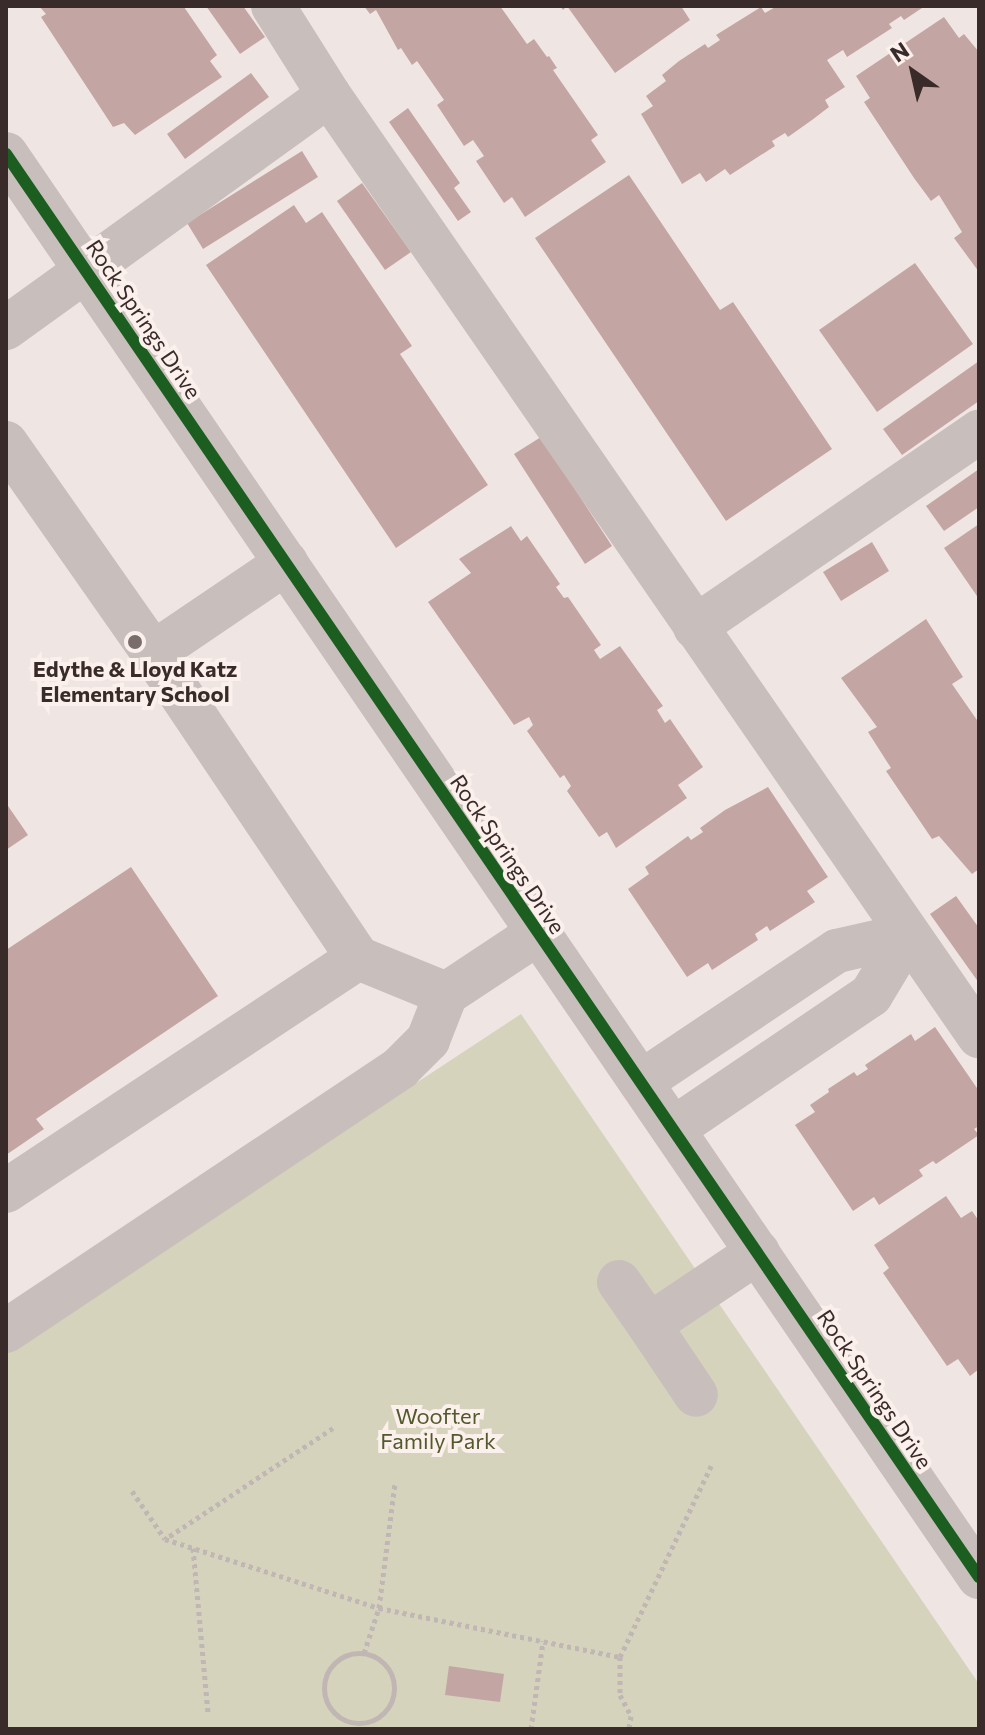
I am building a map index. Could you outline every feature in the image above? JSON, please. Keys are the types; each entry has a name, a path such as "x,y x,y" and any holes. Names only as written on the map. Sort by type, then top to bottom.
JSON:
{"street":[{"path":"273,6 329,95 979,1036"},
{"path":"6,328 88,272 329,95"},
{"name":"Rock Springs Drive","path":"6,154 979,1577"},
{"path":"695,627 979,432"},
{"path":"6,443 153,653 358,958 446,994"},
{"path":"153,653 286,563"},
{"path":"6,1331 400,1068 428,1040 446,994 538,933"},
{"path":"641,1082 837,951 907,935"},
{"path":"673,1129 871,995 907,935"},
{"path":"6,1191 358,958"},
{"path":"649,1325 758,1252"},
{"path":"619,1282 696,1395"}],"path":[{"path":"165,1539 333,1428"},
{"path":"629,1729 631,1716 620,1695 620,1657 711,1466"},
{"path":"364,1653 379,1608 395,1483"},
{"path":"132,1491 165,1539 379,1608 620,1657"},
{"path":"193,1548 208,1714"},
{"path":"531,1729 543,1641"},
{"path":"352,1653 364,1653 384,1664 394,1684 393,1695 381,1715 360,1723 338,1716 330,1708 323,1686 332,1665 352,1653"}],"green space":[{"name":"Woofter Family Park","path":"521,1014 979,1684 979,1729 6,1729 6,1353"}],"building":[{"path":"39,6 184,7 217,55 210,61 222,77 135,135 124,123 113,127 41,17 46,14"},
{"path":"206,6 243,6 265,37 240,54"},
{"path":"364,6 500,6 527,44 534,39 549,56 557,68 553,70 598,135 591,140 606,162 525,217 512,197 504,203 476,161 484,156 473,140 464,146 437,105 444,100 417,61 412,65 401,48 398,50 376,10 370,14"},
{"path":"567,6 681,6 690,20 615,73"},
{"path":"777,6 925,6 904,20 901,16 889,24 892,28 847,57 843,50 827,60 845,87 825,100 829,107 812,120 788,137 785,133 772,141 775,146 730,175 725,169 706,182 700,173 682,184 641,114 653,106 646,96 666,81 662,75 679,61 705,44 708,48 720,40 716,35 761,7 765,13"},
{"path":"944,17 959,38 964,34 979,52 979,272 954,238 962,232 939,195 931,201 914,178 864,102 870,98 856,76"},
{"path":"251,73 269,97 185,159 167,134"},
{"path":"408,108 460,183 454,188 471,212 458,221 389,122"},
{"path":"302,151 318,177 203,249 187,223"},
{"path":"629,175 720,310 733,302 832,449 726,521 535,238"},
{"path":"362,183 411,252 385,270 337,201"},
{"path":"294,205 306,223 322,212 412,346 400,354 488,485 396,548 206,265"},
{"path":"915,263 973,344 877,412 819,330"},
{"path":"979,361 979,401 902,455 883,429"},
{"path":"541,437 612,546 585,564 514,454"},
{"path":"979,469 979,507 944,531 926,506"},
{"path":"979,524 979,599 944,548"},
{"path":"511,526 521,541 527,536 560,584 556,587 564,598 568,597 601,645 594,650 600,659 620,646 663,706 657,710 665,723 670,719 703,767 678,785 687,798 616,848 607,832 599,837 567,791 571,786 564,775 560,778 527,731 533,725 529,717 514,725 428,602 471,573 459,559"},
{"path":"872,542 889,571 841,601 823,572"},
{"path":"926,619 963,677 952,684 979,723 979,869 972,874 939,836 932,839 886,771 891,768 868,732 877,727 841,678"},
{"path":"768,787 828,877 807,891 815,902 770,931 767,926 755,934 758,940 712,970 708,963 687,977 628,889 649,874 645,867 688,836 691,840 703,832 700,828 725,810"},
{"path":"6,803 28,835 6,850"},
{"path":"131,867 218,996 36,1119 44,1129 6,1155 6,950"},
{"path":"956,896 979,928 979,983 930,914"},
{"path":"935,1027 979,1091 979,1126 974,1129 979,1135 936,1164 933,1161 919,1170 923,1176 879,1205 874,1197 853,1211 795,1125 815,1112 810,1105 829,1092 828,1089 854,1072 857,1076 868,1069 865,1065 911,1034 915,1041"},
{"path":"946,1196 961,1218 972,1211 979,1221 979,1369 970,1376 958,1359 947,1366 883,1273 889,1268 874,1245"},
{"path":"449,1666 504,1674 500,1702 445,1695"}],"cycle path":[{"path":"6,154 979,1577"}],"place":[{"name":"Edythe & Lloyd Katz Elementary School","path":"135,642"}]}
